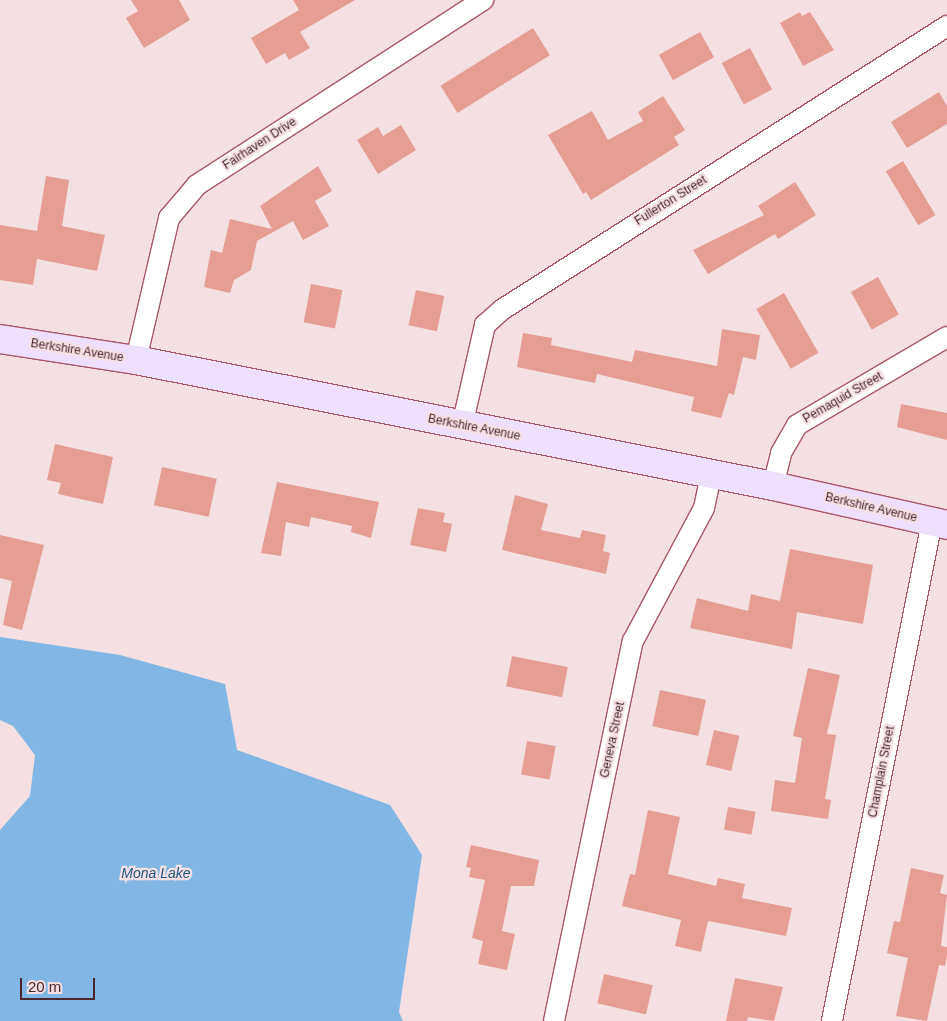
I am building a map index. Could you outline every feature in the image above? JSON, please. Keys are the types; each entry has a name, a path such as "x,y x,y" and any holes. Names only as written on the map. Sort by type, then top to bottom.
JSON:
{"main road":[{"name":"Berkshire Avenue","path":"0,339 136,360 773,486 939,524"}],"street":[{"name":"Fairhaven Drive","path":"136,360 169,218 197,185 483,0"},
{"name":"Fullerton Street","path":"462,426 485,325 503,309 947,26"},
{"name":"Pemaquid Street","path":"773,486 781,453 797,425 947,337"},
{"name":"Geneva Street","path":"554,1021 633,641 704,508 710,474"},
{"name":"Champlain Street","path":"832,1021 939,524"}],"water":[{"name":"Mona Lake","path":"0,637 120,655 225,684 237,750 390,805 422,855 399,1012 403,1021 0,1021 0,830 30,796 35,755 13,726 0,720"}],"building":[{"path":"131,0 179,0 190,20 144,48 126,18 138,11"},
{"path":"293,0 355,0 300,32 310,48 289,60 285,53 266,64 251,38 299,10"},
{"path":"800,12 802,16 810,12 834,50 803,66 780,23"},
{"path":"533,28 550,55 458,113 441,86"},
{"path":"700,32 714,57 673,80 659,55"},
{"path":"750,48 772,89 744,105 722,63"},
{"path":"939,92 947,106 947,124 907,148 891,122"},
{"path":"663,96 685,130 674,137 679,145 591,200 586,192 583,194 548,135 592,111 608,140 643,121 638,112"},
{"path":"401,125 416,150 378,174 357,140 378,127 383,136"},
{"path":"903,161 935,215 918,225 886,171"},
{"path":"318,166 332,191 315,201 329,226 303,240 293,221 257,241 251,270 234,280 230,293 204,287 211,250 222,253 230,219 272,229 260,206"},
{"path":"46,176 69,180 62,226 105,235 97,271 37,259 33,285 0,280 0,225 37,231"},
{"path":"795,182 816,215 778,239 775,234 708,274 693,250 764,215 758,206"},
{"path":"878,277 899,315 872,330 851,292"},
{"path":"311,284 342,290 335,328 304,322"},
{"path":"416,290 444,296 437,331 409,325"},
{"path":"784,293 818,353 791,369 756,309"},
{"path":"722,329 760,335 756,360 743,357 734,395 729,393 721,418 691,411 694,397 597,374 595,383 517,367 523,333 552,338 551,345 632,362 635,350 717,366"},
{"path":"901,404 947,413 947,440 897,427"},
{"path":"55,444 113,457 103,504 58,494 61,483 47,480"},
{"path":"162,467 217,479 209,517 154,505"},
{"path":"277,482 379,502 371,538 351,532 352,526 311,517 309,527 286,522 281,556 261,553"},
{"path":"515,495 548,504 541,530 580,538 582,530 606,535 603,551 610,553 606,574 502,550"},
{"path":"418,508 445,513 443,522 452,524 446,552 410,545"},
{"path":"0,535 44,545 22,630 3,625 12,581 0,578"},
{"path":"790,549 873,565 863,624 797,612 792,649 690,628 697,598 748,611 751,594 780,601"},
{"path":"512,656 568,667 562,697 506,686"},
{"path":"808,668 840,675 827,734 836,735 825,799 831,800 828,819 771,811 775,780 795,783 802,738 793,736"},
{"path":"660,690 706,700 698,736 652,726"},
{"path":"714,730 739,736 731,771 706,765"},
{"path":"527,741 556,746 550,780 521,774"},
{"path":"728,807 756,812 752,835 724,830"},
{"path":"648,810 680,817 668,874 716,886 718,878 745,884 742,898 792,908 786,936 708,921 701,952 675,946 681,920 622,906 630,874 635,875"},
{"path":"471,845 539,860 534,886 511,886 502,931 515,934 507,970 478,964 483,941 472,938 485,880 469,877 471,868 466,867"},
{"path":"911,868 944,875 940,893 947,895 941,946 947,947 947,955 945,966 939,965 927,1021 896,1016 908,958 887,953 894,921 900,922"},
{"path":"604,974 653,985 646,1014 597,1003"},
{"path":"735,978 783,987 774,1021 748,1017 747,1021 726,1021"}]}
